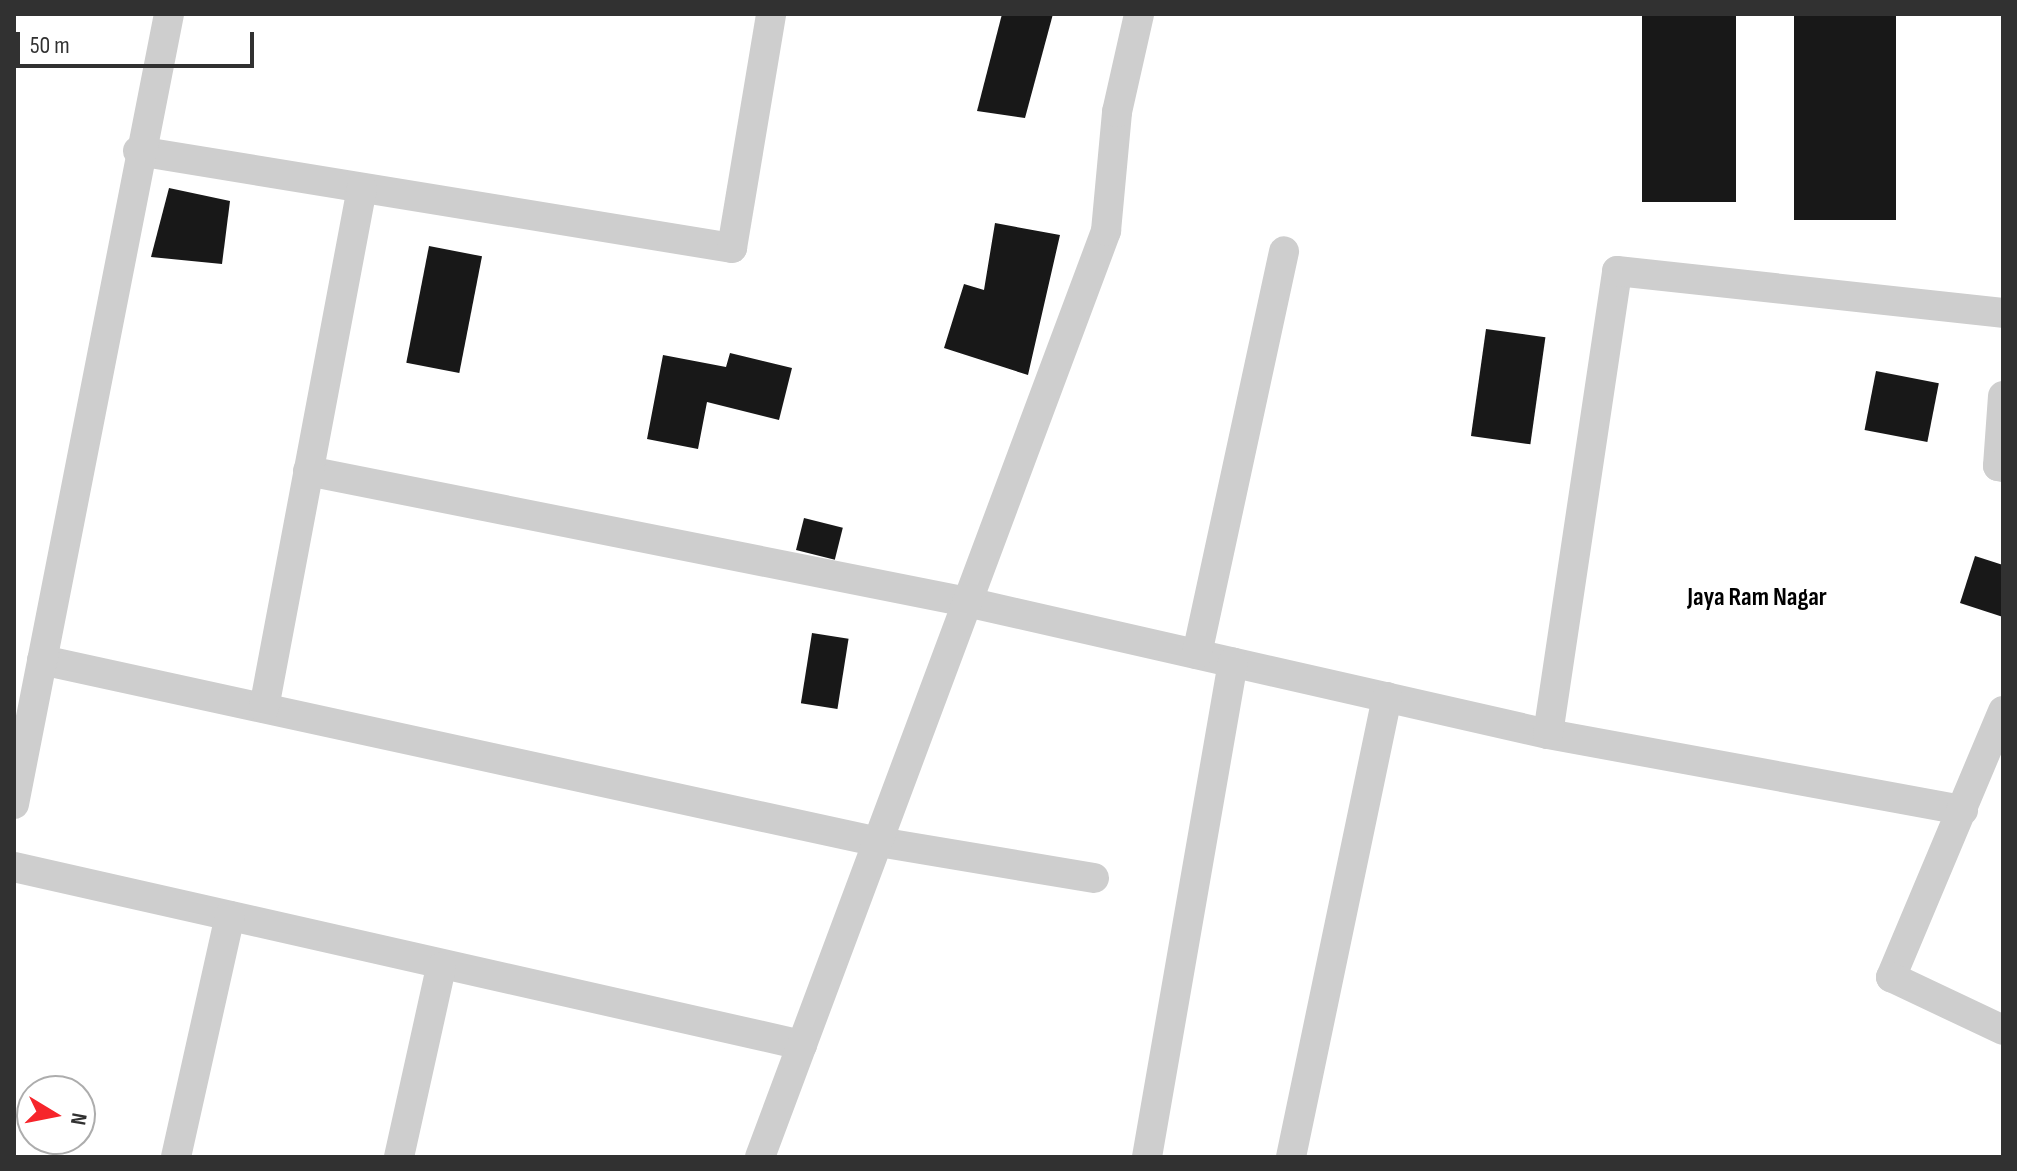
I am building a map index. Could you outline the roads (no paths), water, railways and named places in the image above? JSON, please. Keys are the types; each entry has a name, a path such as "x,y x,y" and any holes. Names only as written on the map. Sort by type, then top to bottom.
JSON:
{"street":[{"path":"16,789 138,151 169,14"},
{"path":"138,151 732,248 771,14"},
{"path":"760,1157 1106,231 1117,112 1139,14"},
{"path":"264,708 362,188"},
{"path":"1197,654 1284,251"},
{"path":"1548,734 1617,271 2003,313"},
{"path":"2003,396 1998,466 2003,467"},
{"path":"308,471 967,602 1548,734 1963,810"},
{"path":"42,660 879,842 1094,878"},
{"path":"1147,1157 1233,662"},
{"path":"1291,1157 1387,697"},
{"path":"2003,711 1891,977 2003,1030"},
{"path":"14,867 441,968 802,1045"},
{"path":"176,1157 230,916"},
{"path":"399,1157 441,968"}],"district":[{"name":"Jaya Ram Nagar","path":"1757,598"}]}
